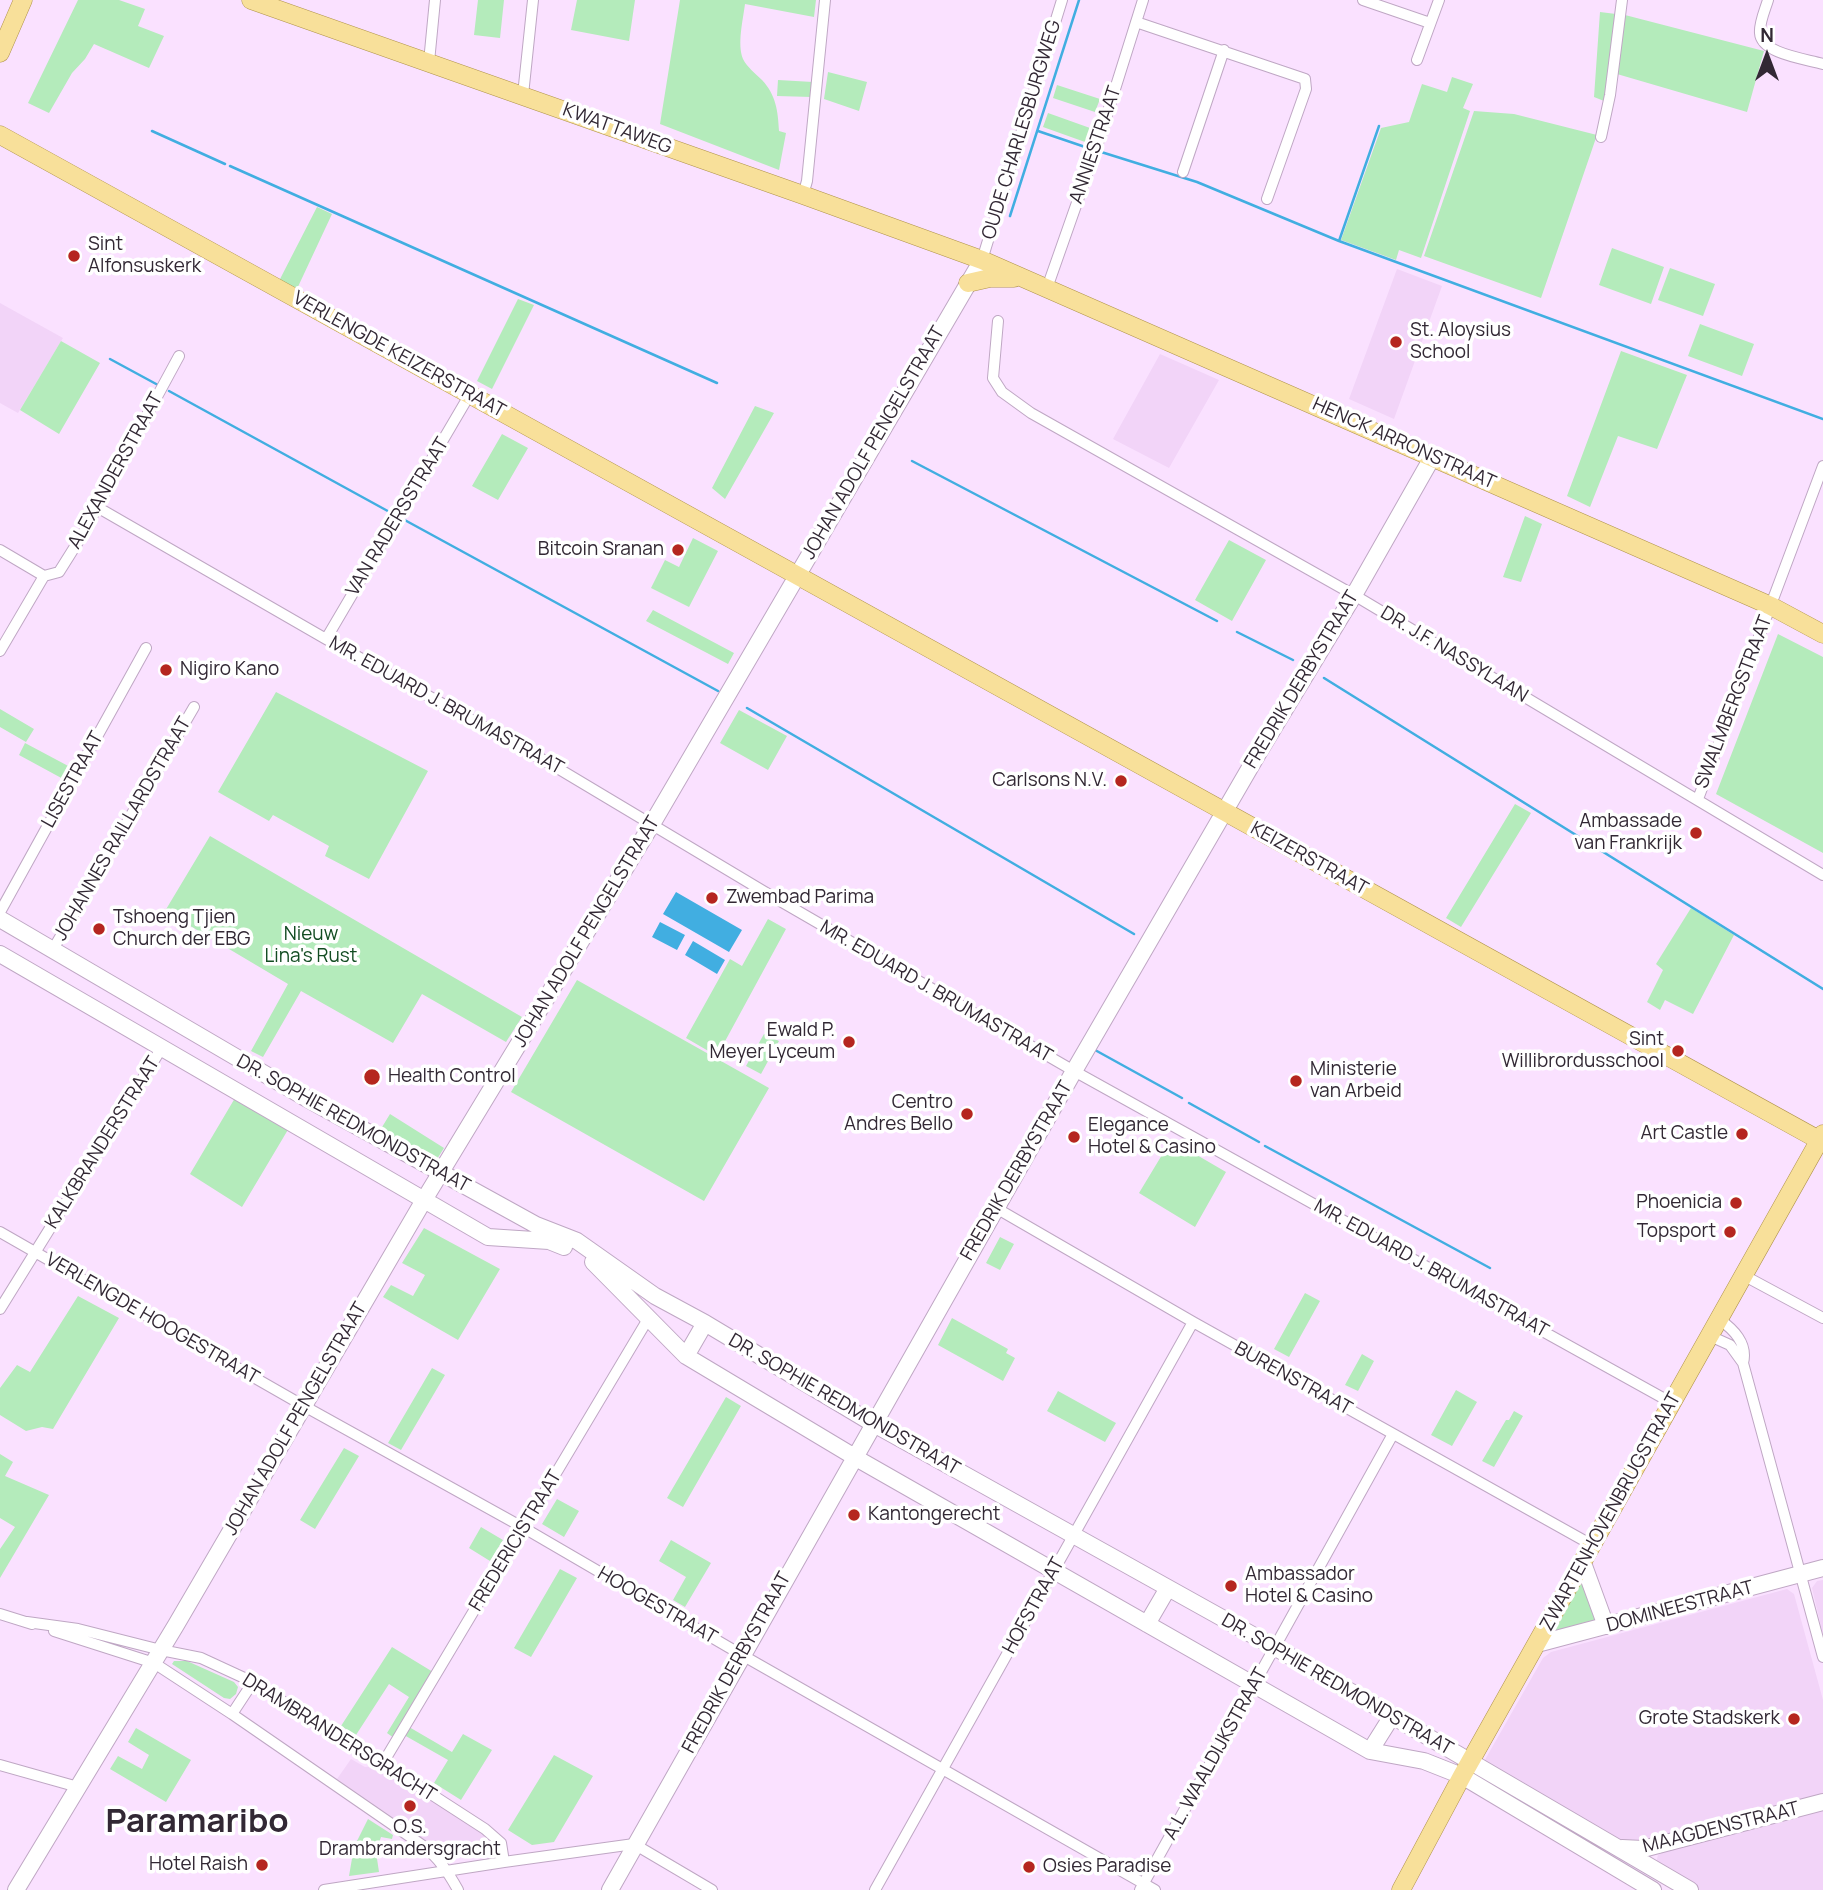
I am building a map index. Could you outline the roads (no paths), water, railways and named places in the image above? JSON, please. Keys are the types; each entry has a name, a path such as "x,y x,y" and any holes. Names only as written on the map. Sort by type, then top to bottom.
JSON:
{"main road":[{"path":"0,53 23,0"},
{"name":"KWATTAWEG","path":"251,0 982,260"},
{"name":"VERLENGDE KEIZERSTRAAT","path":"0,135 797,575"},
{"name":"HENCK ARRONSTRAAT","path":"982,260 1771,606 1823,634"},
{"path":"968,283 997,277 1028,280"},
{"name":"KEIZERSTRAAT","path":"797,575 1223,812 1822,1138"},
{"name":"ZWARTENHOVENBRUGSTRAAT","path":"1401,1890 1466,1769 1822,1138"}],"street":[{"path":"429,62 435,0"},
{"path":"523,95 533,0"},
{"path":"803,195 807,181 825,0"},
{"name":"OUDE CHARLESBURGWEG","path":"982,260 1062,0"},
{"name":"ANNIESTRAAT","path":"1046,288 1091,163 1143,0"},
{"path":"1363,0 1430,23"},
{"path":"1417,60 1438,0"},
{"path":"1601,136 1610,95 1622,0"},
{"path":"1768,0 1760,34 1769,50 1823,64"},
{"path":"1136,22 1304,79 1306,89 1267,199"},
{"path":"1183,172 1224,50"},
{"name":"JOHAN ADOLF PENGELSTRAAT","path":"16,1890 157,1657 424,1200 652,824 982,260"},
{"name":"DR. J.F. NASSYLAAN","path":"998,321 993,378 1002,392 1031,413 1354,595 1823,875"},
{"name":"ALEXANDERSTRAAT","path":"0,651 44,576 59,572 179,356"},
{"name":"VAN RADERSSTRAAT","path":"326,639 470,394"},
{"name":"FREDRIK DERBYSTRAAT","path":"610,1890 872,1423 1074,1071 1433,456"},
{"name":"SWALMBERGSTRAAT","path":"1698,799 1823,466"},
{"name":"MR. EDUARD J. BRUMASTRAAT","path":"97,507 537,756 1074,1071 1672,1403"},
{"path":"0,550 44,576"},
{"name":"LISESTRAAT","path":"0,912 146,648"},
{"name":"JOHANNES RAILLARDSTRAAT","path":"52,951 194,707"},
{"name":"DR. SOPHIE REDMONDSTRAAT","path":"0,919 304,1097 536,1226 577,1241 617,1278 648,1320 686,1356 1254,1686 1370,1751 1466,1769 1619,1848 1690,1890"},
{"name":"DR. SOPHIE REDMONDSTRAAT","path":"0,954 488,1237 549,1241 581,1254 617,1278 705,1324 872,1423 1276,1648 1392,1716 1466,1769 1653,1890"},
{"name":"KALKBRANDERSTRAAT","path":"0,1309 161,1049"},
{"path":"304,1097 313,1122 306,1132"},
{"name":"BURENSTRAAT","path":"996,1208 1193,1322 1592,1545"},
{"name":"VERLENGDE HOOGESTRAAT","path":"0,1232 304,1406"},
{"path":"1743,1275 1823,1318"},
{"path":"1719,1319 1737,1334 1743,1351 1743,1363 1823,1657"},
{"name":"FREDERICISTRAAT","path":"383,1763 648,1320"},
{"name":"HOFSTRAAT","path":"875,1890 1193,1322"},
{"path":"686,1356 705,1324"},
{"path":"1710,1336 1730,1345 1743,1363"},
{"name":"HOOGESTRAAT","path":"304,1406 524,1528 1142,1887 1155,1890"},
{"name":"A.L. WAALDIJKSTRAAT","path":"1142,1887 1393,1434"},
{"path":"1583,1563 1606,1626"},
{"name":"DOMINEESTRAAT","path":"1537,1644 1823,1569"},
{"path":"1147,1624 1168,1588"},
{"name":"DRAMBRANDERSGRACHT","path":"0,1614 157,1657 201,1658 253,1682 485,1829 501,1843 504,1862"},
{"name":"DRAMBRANDERSGRACHT","path":"157,1657 232,1714 435,1855 458,1890"},
{"path":"232,1714 253,1682"},
{"path":"1370,1751 1392,1716"},
{"path":"0,1765 78,1787"},
{"name":"MAAGDENSTRAAT","path":"1619,1848 1643,1849 1658,1846 1823,1802"},
{"path":"324,1890 364,1887 504,1862 635,1844 712,1890"},
{"path":"1633,1878 1658,1846"}],"water":[{"path":"676,892 742,930 729,952 663,914"},
{"path":"660,922 685,935 677,950 652,937"},
{"path":"693,941 725,960 717,974 685,955"}],"waterway":[{"path":"1010,216 1079,0"},
{"path":"1339,241 1379,126"},
{"path":"152,131 225,164"},
{"path":"1038,131 1091,149"},
{"path":"1098,151 1197,182 1339,241 1823,419"},
{"path":"230,166 717,383"},
{"path":"110,359 158,385"},
{"path":"169,391 395,515"},
{"path":"912,461 1217,621"},
{"path":"401,518 718,691"},
{"path":"1237,632 1293,660"},
{"path":"1324,678 1823,989"},
{"path":"747,708 1134,934"},
{"path":"1095,1050 1182,1098"},
{"path":"1189,1103 1259,1142"},
{"path":"1265,1146 1490,1268"}],"place":[{"name":"Sint Alfonsuskerk","path":"74,256"},
{"name":"St. Aloysius School","path":"1396,342"},
{"name":"Bitcoin Sranan","path":"678,550"},
{"name":"Nigiro Kano","path":"166,670"},
{"name":"Carlsons N.V.","path":"1121,781"},
{"name":"Ambassade van Frankrijk","path":"1696,833"},
{"name":"Zwembad Parima","path":"712,898"},
{"name":"Tshoeng Tjien Church der EBG","path":"99,929"},
{"name":"Ewald P. Meyer Lyceum","path":"849,1042"},
{"name":"Sint Willibrordusschool","path":"1678,1051"},
{"name":"Health Control","path":"372,1077"},
{"name":"Ministerie van Arbeid","path":"1296,1081"},
{"name":"Centro Andres Bello","path":"967,1114"},
{"name":"Art Castle","path":"1742,1134"},
{"name":"Elegance Hotel & Casino","path":"1074,1137"},
{"name":"Phoenicia","path":"1736,1203"},
{"name":"Topsport","path":"1730,1232"},
{"name":"Kantongerecht","path":"854,1515"},
{"name":"Ambassador Hotel & Casino","path":"1231,1586"},
{"name":"Grote Stadskerk","path":"1794,1719"},
{"name":"O.S. Drambrandersgracht","path":"410,1806"},
{"name":"Hotel Raish","path":"262,1865"},
{"name":"Osies Paradise","path":"1029,1867"}],"district":[{"name":"Paramaribo","path":"197,1823"}],"park label":[{"name":"Nieuw Lina's Rust","path":"311,946"}]}
